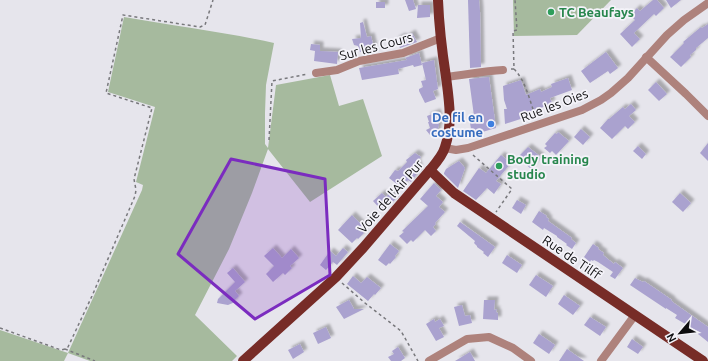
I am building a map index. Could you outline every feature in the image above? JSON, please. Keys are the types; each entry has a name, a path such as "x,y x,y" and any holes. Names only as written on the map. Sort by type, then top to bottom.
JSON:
{"main road":[{"name":"Voie de l'Air Pur","path":"243,361 336,277 430,170 445,148 450,124 450,109 438,0"},
{"name":"Rue de Tilff","path":"430,170 454,193 703,361"}],"street":[{"name":"Rue les Oies","path":"445,148 456,150 468,148 582,110 601,100 628,78 667,35 684,20 708,3"},
{"name":"Sur les Cours","path":"316,72 337,70 359,61 403,53 441,38"},
{"path":"646,57 708,116"},
{"path":"446,77 502,70"},
{"path":"601,361 635,315"},
{"path":"430,361 467,339 489,337 513,348 531,361"}],"path":[{"path":"65,349 68,347 92,296 135,196 136,190 134,179 152,108 106,93 123,15 200,27 205,25 213,0"},
{"path":"515,0 517,30 512,31 514,69 522,80 538,125"},
{"path":"502,70 514,69"},
{"path":"269,140 272,81 316,72"},
{"path":"468,148 474,156 512,189 492,218"},
{"path":"336,277 348,289 401,332 418,361"},
{"path":"0,328 61,350 65,349 95,361"}],"highlighted area":[{"path":"231,159 325,179 330,275 255,319 178,254"}],"green space":[{"path":"513,0 611,0 577,35 514,36"},
{"path":"124,17 218,32 274,43 266,85 265,144 268,148 276,85 330,75 339,106 363,99 382,156 310,202 268,149 229,249 195,315 237,356 232,361 90,361 68,353 143,185 136,182 155,107 108,92"},
{"path":"0,330 68,353 64,361 0,361"}],"building":[{"path":"405,0 413,0 416,9 409,11"},
{"path":"468,0 479,0 481,67 470,68"},
{"path":"653,0 657,0 664,8 656,16 654,14 634,33 640,39 632,47 620,34 635,20 630,15 637,8 640,11"},
{"path":"666,0 681,0 671,8"},
{"path":"376,2 385,2 385,8 376,8"},
{"path":"418,5 430,5 430,17 417,18"},
{"path":"363,22 367,37 371,36 374,48 360,52 358,46 354,45 352,39 361,38 360,23"},
{"path":"708,24 708,38 696,48 696,50 690,55 691,57 681,67 670,57 684,43 683,42 701,27 702,28"},
{"path":"412,33 417,42 400,48 395,40 402,36 404,38"},
{"path":"311,44 320,45 320,51 338,52 337,64 314,61 315,51 310,50"},
{"path":"606,52 618,68 610,74 608,71 590,83 581,71"},
{"path":"419,53 422,65 414,67 413,65 398,69 399,74 362,80 359,68 407,60 405,58"},
{"path":"434,60 438,89 433,91 436,99 425,103 419,91 419,89 423,87 421,81 426,80 422,63"},
{"path":"489,77 496,128 472,135 469,117 474,116 469,79"},
{"path":"568,78 572,90 550,98 552,103 532,112 533,115 505,124 504,109 507,109 504,100 503,86 521,80 526,95 540,89 541,92 552,87 551,84"},
{"path":"656,82 667,94 659,101 648,90"},
{"path":"631,104 636,110 629,116 635,122 628,129 625,126 612,139 600,128 608,119 623,107 625,109"},
{"path":"437,112 439,125 436,136 430,135 426,130 430,128 427,116"},
{"path":"581,129 590,137 583,145 574,137"},
{"path":"558,132 569,141 556,155 552,151 550,153 544,148 547,146 545,144 555,133 557,134"},
{"path":"708,143 708,161 700,153"},
{"path":"638,146 646,154 642,159 633,151"},
{"path":"528,147 541,157 531,169 518,157"},
{"path":"415,153 421,157 417,162 419,168 418,172 411,182 408,180 402,188 389,178 395,170 398,171 407,162 406,160"},
{"path":"501,155 511,163 496,181 501,184 494,194 487,188 476,200 463,191 479,168 486,173"},
{"path":"459,161 465,168 458,188 444,173 446,169"},
{"path":"434,183 441,190 436,196 443,202 439,207 445,212 435,223 436,224 433,227 436,231 431,236 425,230 413,242 411,240 407,244 399,236 404,232 402,231 428,206 420,199"},
{"path":"390,192 396,199 382,211 373,201 382,193 386,197"},
{"path":"680,193 691,203 683,212 672,202"},
{"path":"517,200 526,205 521,214 512,208"},
{"path":"539,211 547,216 546,217 549,219 548,221 572,238 571,239 576,243 572,249 557,236 544,228 543,230 532,222"},
{"path":"352,215 365,228 362,231 364,233 352,243 338,230"},
{"path":"460,222 495,247 488,257 477,247 474,243 475,241 457,226"},
{"path":"390,244 399,251 390,264 389,263 386,266 378,260"},
{"path":"593,244 599,248 598,249 604,253 603,255 614,264 615,262 623,268 615,279 610,276 613,272 598,262 591,260 590,262 584,257"},
{"path":"273,248 282,258 291,249 299,258 290,266 292,268 285,275 283,273 273,282 266,274 274,266 264,256"},
{"path":"343,248 348,252 337,265 333,262 326,270 320,265 330,251 336,256"},
{"path":"507,255 522,265 517,273 502,263"},
{"path":"233,268 245,282 235,291 239,296 234,301 235,302 228,305 217,303 218,299 235,282 227,273"},
{"path":"536,275 553,286 546,297 529,285"},
{"path":"353,276 361,283 367,277 381,288 368,301 347,284"},
{"path":"635,278 643,282 644,281 708,327 708,342 698,334 699,332 675,318 677,315 630,285"},
{"path":"564,295 580,306 573,315 558,304"},
{"path":"349,300 354,309 364,309 344,319 336,307"},
{"path":"484,300 495,300 494,310 497,309 496,312 498,313 498,320 483,319"},
{"path":"462,305 465,316 470,315 472,323 459,326 454,307"},
{"path":"590,317 606,327 600,336 584,325"},
{"path":"434,319 435,322 440,319 444,326 439,328 444,337 436,341 426,324"},
{"path":"326,327 331,338 318,344 313,333"},
{"path":"539,334 555,345 549,354 533,343"},
{"path":"632,339 643,347 638,354 627,347"},
{"path":"300,344 304,352 293,359 288,350"},
{"path":"398,347 405,358 401,361 391,361 388,357 394,354 392,351"},
{"path":"567,349 584,361 559,361"},
{"path":"470,352 475,361 455,361"}],"place":[{"name":"TC Beaufays","path":"551,12"},
{"name":"De fil en costume","path":"491,124"},
{"name":"Body training studio","path":"499,166"}]}
